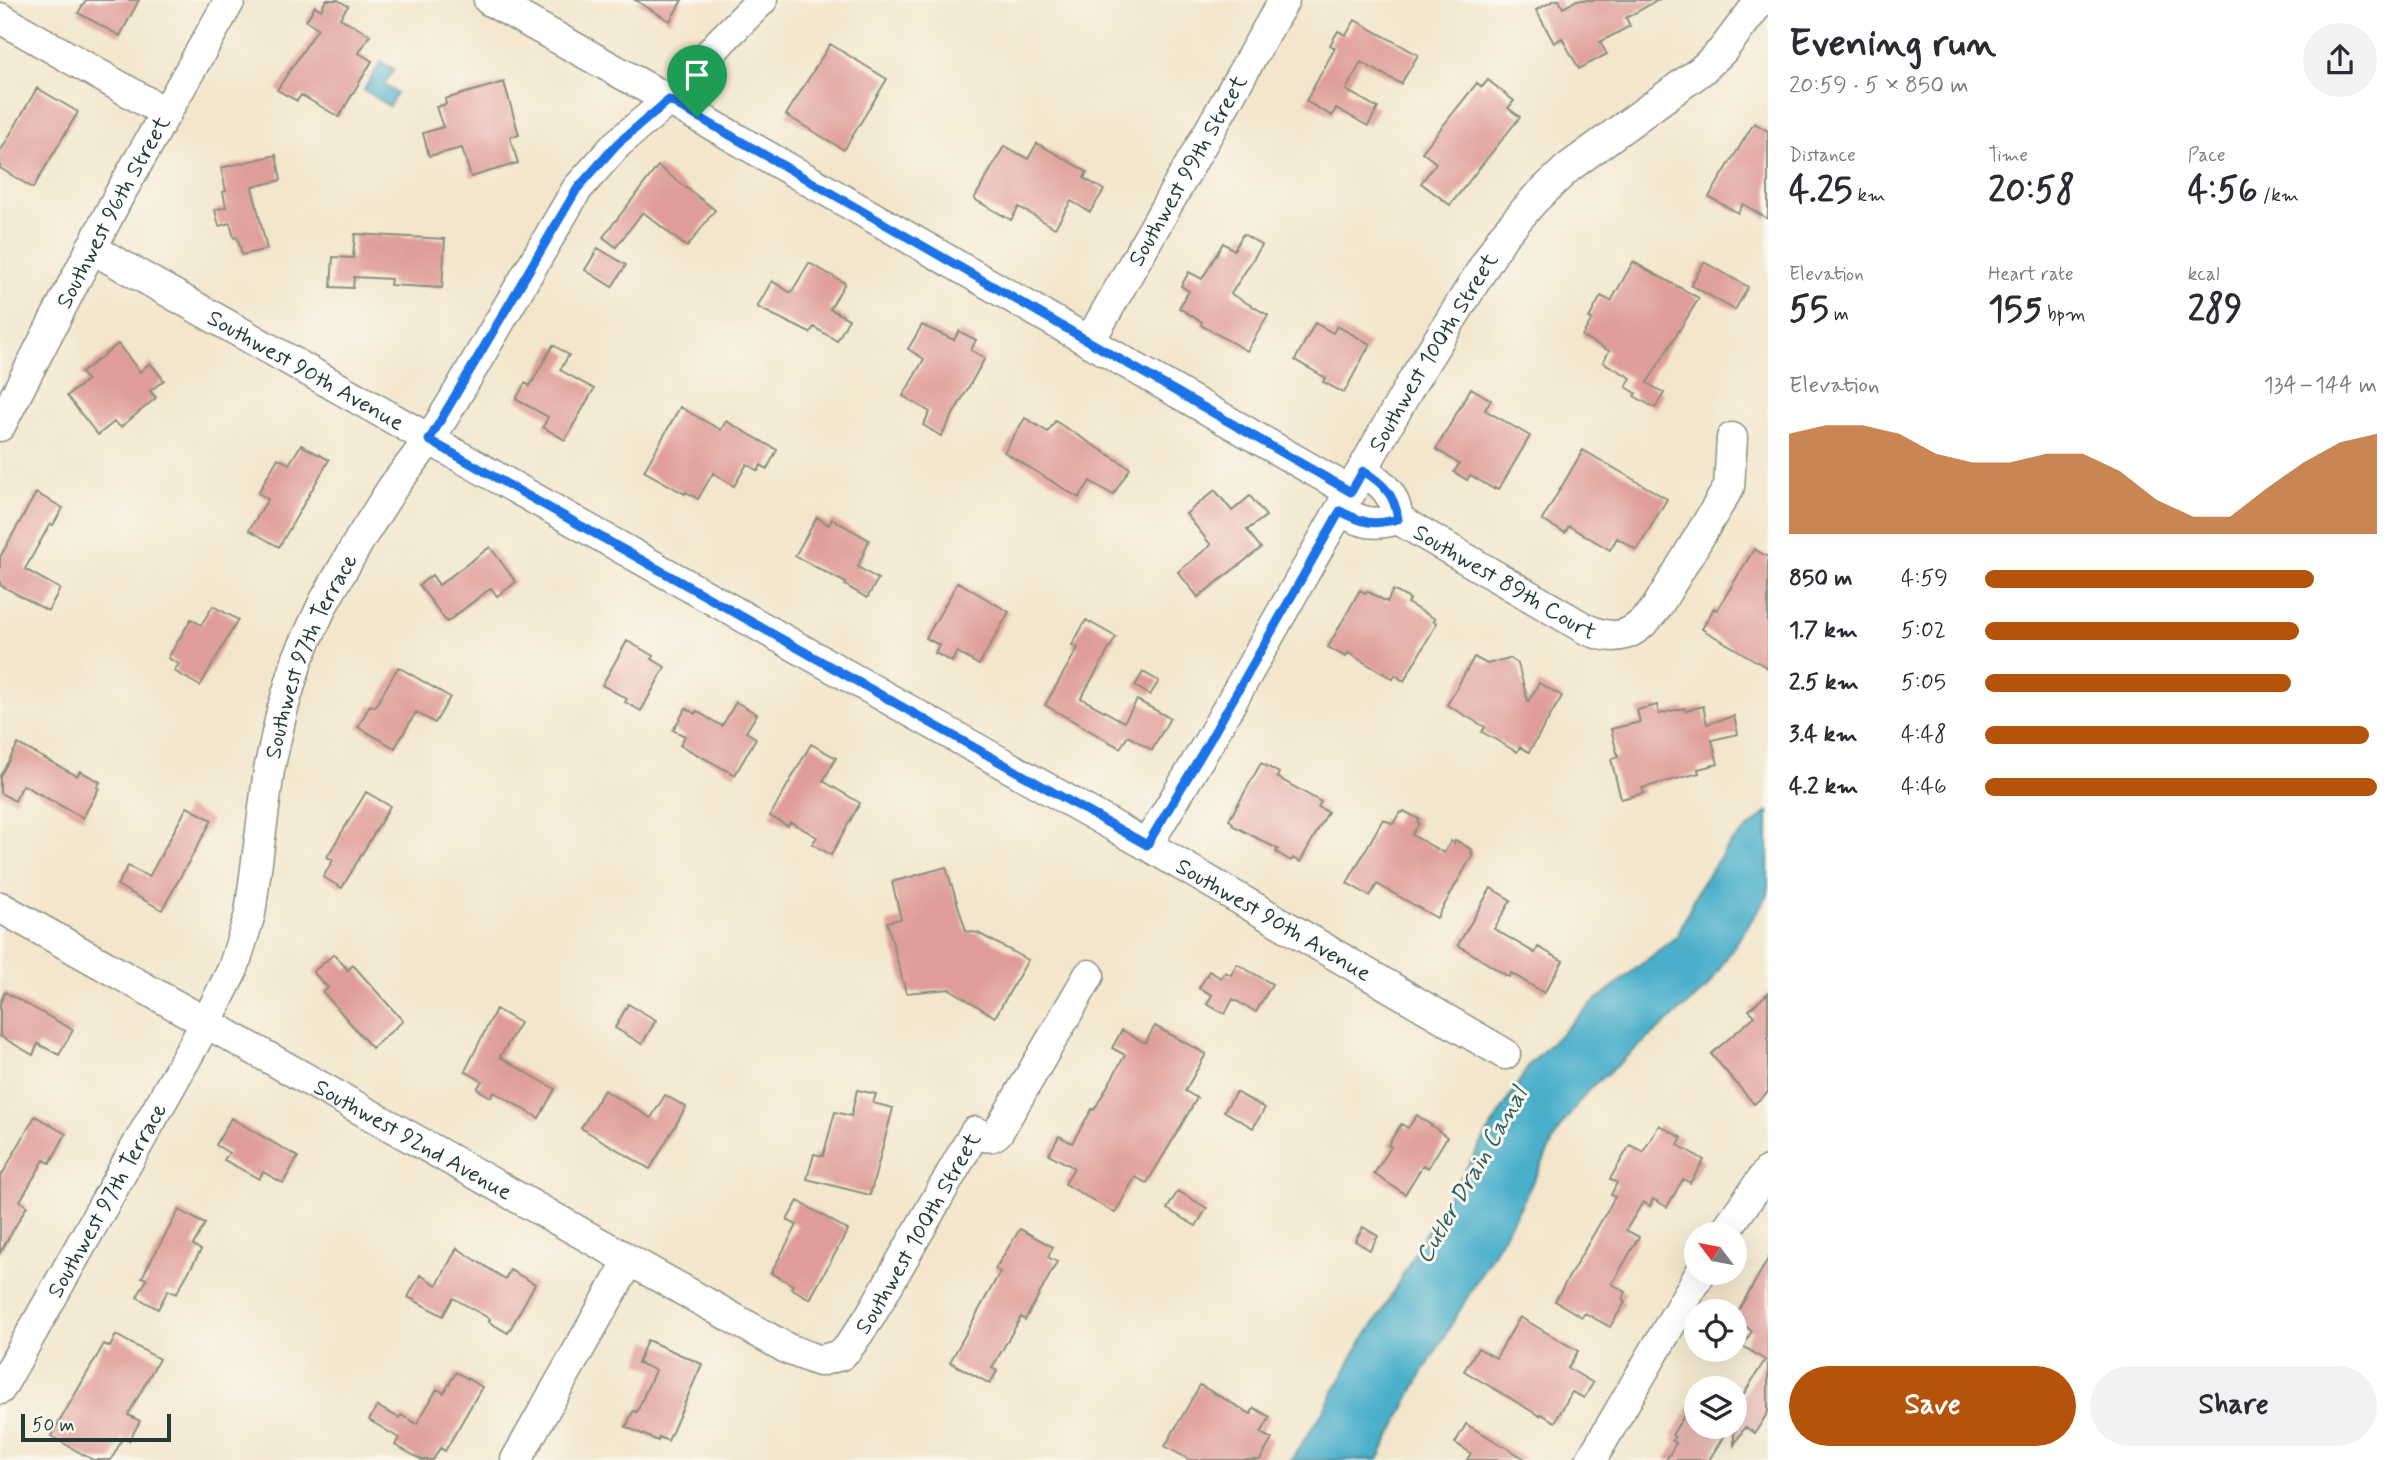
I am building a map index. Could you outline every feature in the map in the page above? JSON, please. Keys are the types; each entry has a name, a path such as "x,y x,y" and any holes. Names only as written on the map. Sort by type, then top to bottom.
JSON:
{"street":[{"name":"Southwest 96th Street","path":"0,426 118,197 230,0"},
{"path":"489,0 669,100 1351,491 1367,522 1380,524 1398,519 1396,505 1382,484 1351,491"},
{"name":"Southwest 97th Terrace","path":"0,1389 207,1021 233,969 250,914 269,770 284,702 298,658 324,602 393,487 429,440 577,189 617,144 669,100 721,41 762,0"},
{"name":"Southwest 99th Street","path":"1089,342 1284,0"},
{"name":"Southwest 100th Street","path":"1147,845 1488,257 1519,216 1569,167 1702,70 1722,51 1761,0"},
{"path":"0,18 166,113"},
{"name":"Southwest 90th Avenue","path":"91,248 1147,845 1505,1054"},
{"name":"Southwest 89th Court","path":"1398,519 1586,629 1603,635 1625,635 1642,624 1657,607 1729,487 1732,438"},
{"name":"Southwest 92nd Avenue","path":"0,907 788,1349 820,1361 831,1359"},
{"name":"Southwest 100th Street","path":"831,1359 848,1348 869,1318 975,1132 988,1138 998,1132 1089,975"},
{"path":"1732,1222 1768,1171"},
{"path":"516,1460 629,1261"},
{"path":"1591,1460 1693,1285"}],"water":[{"path":"381,62 394,69 384,85 397,93 389,106 364,90"},
{"name":"Cutler Drain Canal","path":"1768,812 1768,895 1706,989 1589,1089 1560,1128 1519,1209 1417,1383 1378,1460 1291,1460 1323,1411 1363,1339 1381,1314 1434,1218 1530,1064 1590,1005 1677,936 1700,886 1723,853"}],"building":[{"path":"86,0 139,0 120,36 78,13"},
{"path":"326,0 338,0 348,6 340,18 370,35 359,53 372,61 339,117 301,95 297,101 277,90 318,28 306,21 315,6 321,10"},
{"path":"635,0 682,0 670,21"},
{"path":"1559,0 1563,8 1577,0 1658,0 1626,18 1630,26 1600,42 1607,54 1579,69 1562,38 1554,43 1536,10"},
{"path":"1355,20 1418,55 1401,84 1361,62 1346,90 1378,108 1368,126 1336,108 1332,116 1306,101 1335,48 1330,45 1338,31 1346,35"},
{"path":"830,44 887,79 844,150 786,115"},
{"path":"1488,80 1514,101 1508,108 1520,117 1450,205 1421,183 1436,163 1422,152 1477,83 1482,87"},
{"path":"504,82 519,135 510,137 518,163 471,177 462,148 429,156 423,133 443,127 436,107 446,104 445,99"},
{"path":"37,88 78,112 33,188 0,168 0,152"},
{"path":"1754,123 1768,131 1768,219 1743,204 1738,213 1709,197"},
{"path":"1037,143 1087,172 1084,178 1104,190 1090,212 1071,201 1055,228 1019,207 1011,220 974,199 1004,146 1028,159"},
{"path":"276,155 281,180 252,187 267,249 242,255 230,223 219,226 215,210 226,207 221,168"},
{"path":"658,166 715,210 687,247 643,212 616,247 603,237"},
{"path":"355,234 445,239 442,288 390,285 391,279 354,277 353,288 331,287 333,257 353,258"},
{"path":"1243,234 1262,245 1231,294 1268,315 1247,351 1201,325 1202,322 1179,308 1189,291 1181,286 1189,272 1202,279 1223,243 1234,250"},
{"path":"598,248 626,265 612,287 585,270"},
{"path":"1633,262 1699,298 1647,383 1664,393 1655,408 1634,396 1636,393 1626,387 1631,378 1603,362 1609,351 1582,336 1601,296 1611,301"},
{"path":"1704,262 1748,287 1735,310 1691,285"},
{"path":"809,263 845,283 830,309 849,319 837,341 814,327 810,333 757,307 772,281 791,293"},
{"path":"1315,323 1333,333 1337,326 1370,344 1344,393 1323,382 1326,378 1295,360"},
{"path":"922,325 954,340 959,331 976,340 971,350 985,358 941,436 923,425 930,412 903,396 924,359 908,349"},
{"path":"118,344 140,372 150,363 164,380 150,391 156,398 121,427 114,422 98,435 67,396 87,380 81,373"},
{"path":"553,345 569,355 560,370 594,389 565,440 543,427 548,417 516,399 525,383 530,386"},
{"path":"1471,388 1491,400 1485,410 1530,436 1499,489 1494,489 1470,475 1467,480 1454,472 1459,464 1436,449"},
{"path":"680,407 721,430 726,421 777,450 767,469 761,465 758,471 747,464 734,486 713,473 698,499 644,471"},
{"path":"1025,418 1048,432 1055,421 1130,468 1113,495 1090,481 1079,498 1004,452"},
{"path":"301,445 329,460 279,547 249,530 268,499 258,493 278,458 289,464"},
{"path":"1583,450 1667,499 1637,550 1617,538 1610,550 1569,526 1565,533 1542,520"},
{"path":"1215,490 1232,511 1250,496 1266,516 1247,530 1261,548 1198,597 1178,572 1211,545 1186,514"},
{"path":"36,493 63,508 53,525 50,524 25,569 60,589 48,611 0,585 0,557"},
{"path":"817,517 829,525 832,519 869,540 858,567 878,579 867,598 845,585 846,583 795,556"},
{"path":"490,547 516,582 497,596 491,588 447,622 419,585 432,575 439,585"},
{"path":"1754,549 1768,557 1768,668 1702,629 1714,608 1717,610"},
{"path":"958,582 1009,612 979,665 957,652 952,662 935,653 939,645 926,638"},
{"path":"1360,590 1387,602 1393,590 1410,599 1407,603 1435,619 1433,621 1437,623 1404,681 1395,675 1393,679 1348,653 1346,657 1328,647"},
{"path":"213,606 238,620 200,686 174,671 179,664 168,658 191,619 201,625"},
{"path":"1086,620 1116,637 1081,698 1124,722 1137,700 1170,718 1152,750 1128,736 1120,748 1045,705 1078,648 1072,645"},
{"path":"627,641 654,656 652,659 665,667 641,711 625,702 627,699 602,685"},
{"path":"1474,657 1487,664 1509,658 1518,664 1528,702 1539,683 1562,696 1529,752 1520,747 1517,752 1482,732 1485,727 1447,705"},
{"path":"398,667 450,697 435,723 416,712 395,748 358,727 370,705 375,707"},
{"path":"1143,672 1159,681 1150,695 1135,686"},
{"path":"736,702 757,714 746,732 756,738 735,775 680,745 685,736 673,730 686,708 722,726"},
{"path":"1657,705 1659,714 1703,706 1707,724 1734,716 1738,734 1712,740 1718,764 1698,769 1699,773 1642,788 1644,793 1621,799 1611,759 1618,757 1611,729 1640,722 1637,710"},
{"path":"18,744 77,776 80,771 100,782 83,818 23,785 15,801 0,793 0,776"},
{"path":"811,744 836,758 823,781 860,803 831,855 812,844 817,837 790,822 788,826 770,816"},
{"path":"1261,763 1279,773 1277,777 1321,802 1318,807 1328,812 1300,862 1293,858 1291,861 1276,852 1278,849 1232,825 1229,820"},
{"path":"366,792 390,806 342,888 323,877 333,860 327,857"},
{"path":"187,807 212,820 162,910 117,885 128,866 149,877"},
{"path":"1404,811 1419,819 1412,835 1444,853 1451,841 1454,843 1455,840 1472,850 1473,854 1437,918 1377,884 1370,896 1347,883 1383,819 1393,824 1400,812"},
{"path":"946,867 966,931 978,933 1028,960 995,1017 950,989 906,993 887,922 901,919 892,882"},
{"path":"1491,888 1511,900 1494,929 1535,953 1538,947 1563,961 1544,993 1511,973 1509,977 1458,945"},
{"path":"334,954 348,970 353,965 403,1021 372,1048 323,992 328,988 313,972"},
{"path":"1237,964 1272,984 1256,1012 1233,999 1225,1014 1207,1004 1212,995 1199,988 1209,971 1221,978 1225,972 1231,975"},
{"path":"5,992 73,1030 59,1055 38,1044 33,1055 0,1036 0,1003"},
{"path":"1768,993 1768,1092 1754,1104 1711,1054 1755,1016 1749,1010"},
{"path":"628,1004 656,1020 642,1044 615,1028"},
{"path":"496,1009 520,1023 500,1057 555,1089 539,1118 494,1092 491,1097 477,1089 482,1081 465,1071"},
{"path":"1155,1026 1206,1054 1185,1091 1197,1098 1147,1183 1135,1177 1115,1213 1065,1184 1074,1168 1049,1154 1059,1136 1072,1143 1092,1109 1094,1110 1125,1055 1112,1048 1122,1030 1145,1043"},
{"path":"604,1090 651,1118 665,1095 686,1107 650,1169 581,1128"},
{"path":"857,1090 876,1094 873,1103 893,1108 870,1195 807,1179 814,1154 823,1156 835,1112 851,1116"},
{"path":"1236,1092 1265,1108 1253,1128 1224,1111"},
{"path":"1417,1115 1447,1137 1428,1168 1423,1165 1405,1194 1374,1174 1391,1147 1388,1145 1401,1124 1408,1128"},
{"path":"35,1116 66,1134 50,1163 44,1160 20,1201 27,1206 0,1253 0,1178"},
{"path":"231,1118 298,1157 283,1183 263,1172 259,1179 224,1160 229,1153 216,1145"},
{"path":"1659,1125 1682,1138 1678,1145 1704,1160 1690,1183 1683,1179 1667,1207 1653,1199 1650,1206 1643,1202 1626,1230 1639,1237 1612,1284 1626,1292 1622,1300 1625,1302 1610,1327 1585,1313 1582,1317 1555,1301 1615,1197 1611,1195 1617,1183 1610,1179 1630,1145 1643,1152"},
{"path":"1178,1191 1207,1208 1196,1226 1167,1209"},
{"path":"798,1201 848,1230 810,1299 791,1288 793,1285 771,1273 797,1225 787,1220"},
{"path":"179,1210 205,1224 193,1245 201,1250 176,1294 168,1290 158,1309 137,1297 147,1279 142,1277"},
{"path":"1363,1227 1378,1236 1370,1250 1355,1241"},
{"path":"1020,1229 1053,1247 1048,1257 1057,1262 1025,1320 1021,1317 992,1368 997,1371 990,1384 950,1362 1000,1272 995,1269"},
{"path":"457,1248 505,1279 510,1270 535,1284 508,1333 489,1322 490,1319 453,1298 443,1316 408,1297 420,1275 437,1285"},
{"path":"1768,1259 1768,1412 1755,1433 1747,1428 1747,1389 1765,1360 1747,1349 1747,1339 1752,1331 1747,1327 1745,1299"},
{"path":"1520,1317 1578,1351 1568,1368 1593,1383 1584,1398 1572,1392 1555,1422 1464,1371 1478,1348 1496,1358"},
{"path":"116,1335 159,1359 128,1415 140,1421 129,1441 123,1438 111,1460 93,1460 51,1436 104,1344 110,1347"},
{"path":"647,1340 702,1364 668,1441 659,1437 658,1441 626,1427 633,1411 637,1412 655,1370 638,1363"},
{"path":"456,1372 482,1387 445,1451 440,1448 433,1460 422,1460 395,1445 399,1438 369,1420 377,1406 417,1424 437,1389 444,1393"},
{"path":"1200,1385 1251,1414 1254,1408 1270,1417 1261,1433 1272,1439 1260,1460 1190,1460 1165,1446"},
{"path":"1684,1416 1684,1439 1722,1439 1709,1460 1666,1460 1676,1443 1672,1440 1675,1437 1672,1435"},
{"path":"1466,1424 1527,1460 1467,1460 1471,1453 1455,1443"}],"route":[{"path":"669,100 697,117 1351,492 1363,471 1382,484 1391,495 1398,519 1380,524 1356,519 1340,511 1147,845 429,440 577,189 589,174 627,134 669,100"}]}
